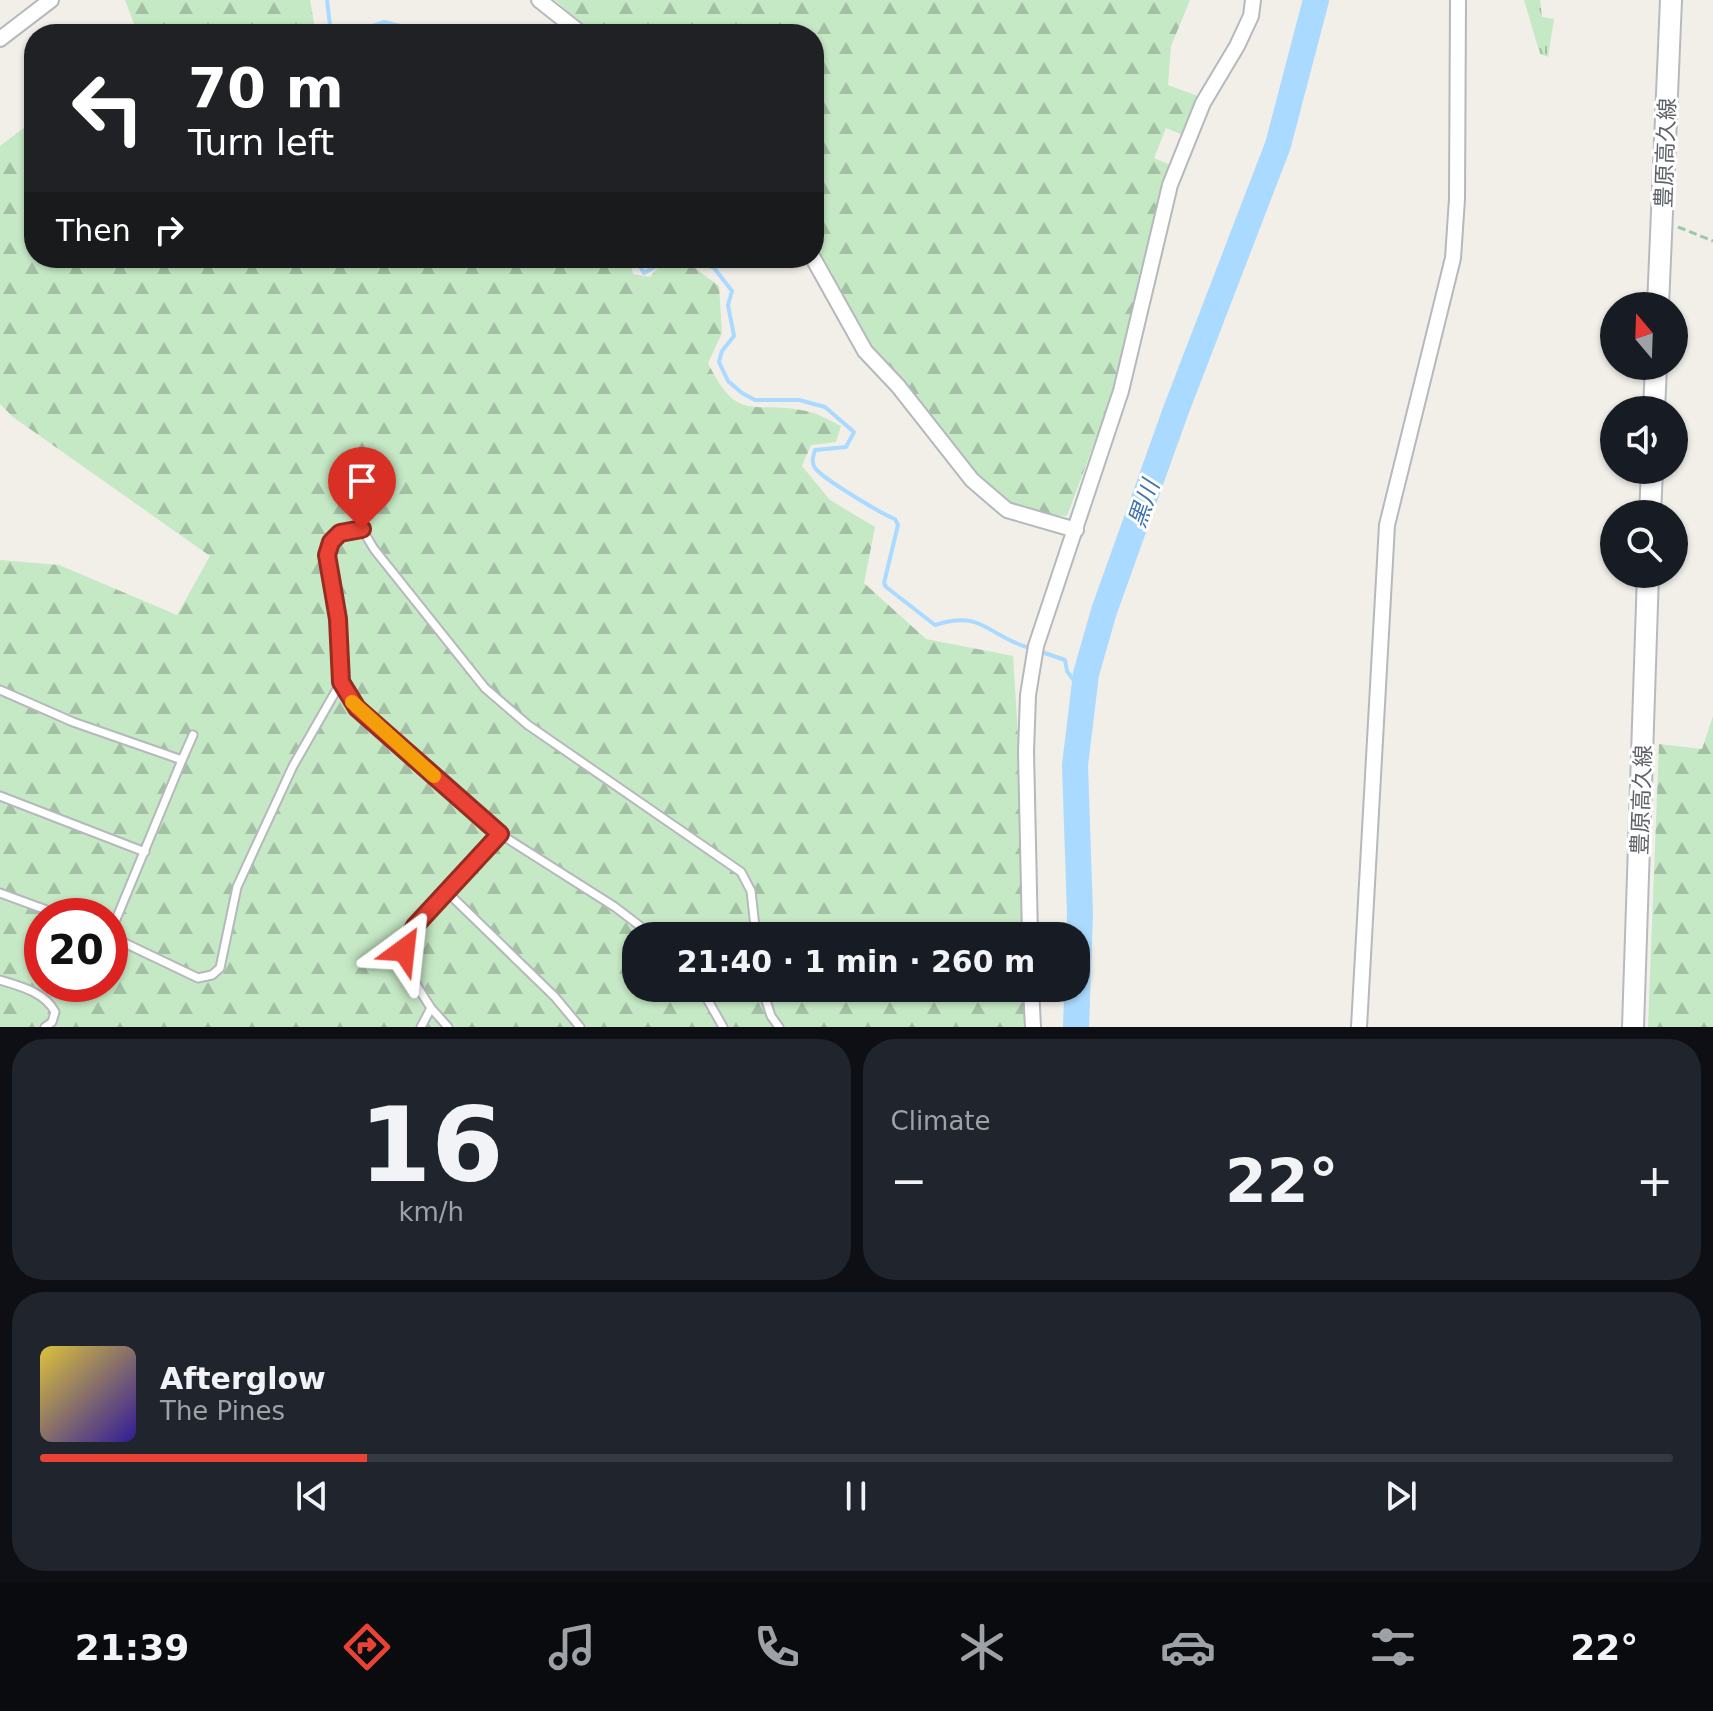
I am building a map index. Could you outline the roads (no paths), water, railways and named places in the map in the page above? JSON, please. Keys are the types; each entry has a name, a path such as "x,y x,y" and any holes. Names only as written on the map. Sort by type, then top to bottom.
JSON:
{"main road":[{"name":"豊原高久線","path":"1659,292 1671,0"},
{"name":"豊原高久線","path":"1633,1027 1648,588"}],"street":[{"path":"0,39 51,0"},
{"path":"539,0 569,24"},
{"path":"1030,922 1026,806 1028,695 1036,646 1131,353 1148,265 1170,185 1203,103 1242,36 1253,0"},
{"path":"1359,1027 1387,525 1453,258 1457,199 1458,0"},
{"path":"819,268 865,351 898,386 972,480 1007,510 1076,530"},
{"path":"1032,1002 1033,1027"}],"lane":[{"path":"635,922 500,834 357,708 341,682 338,619 327,555 331,542 340,533 362,529 485,688 528,725 741,872 751,891 754,922"},
{"path":"128,944 198,978 212,975 220,968 237,887 298,755 341,682"},
{"path":"0,690 73,722 182,760"},
{"path":"126,898 193,735"},
{"path":"0,796 145,852"},
{"path":"448,1027 416,985 404,950 415,926 500,834"},
{"path":"446,891 555,997 580,1027"},
{"path":"0,893 24,902"},
{"path":"0,980 30,990 50,1003 55,1012 52,1022 45,1027"},
{"path":"709,1002 723,1027"},
{"path":"766,1002 779,1027"},
{"path":"421,1027 431,1008"}],"waterway":[{"path":"327,0 330,24"},
{"name":"黒川","path":"1076,1027 1080,914 1075,765 1086,674 1104,611 1176,410 1278,145 1316,0"},
{"path":"378,24 392,24"},
{"path":"641,268 644,273 653,268"},
{"path":"714,268 732,291 728,305 734,336 722,351 719,362 728,381 755,400 799,400 825,407 854,432 846,447 815,450 813,464 840,488 895,519 898,525 884,583 886,587 935,625 964,620 975,622 1030,648"},
{"path":"1039,651 1065,660 1067,671 1083,693"}]}
